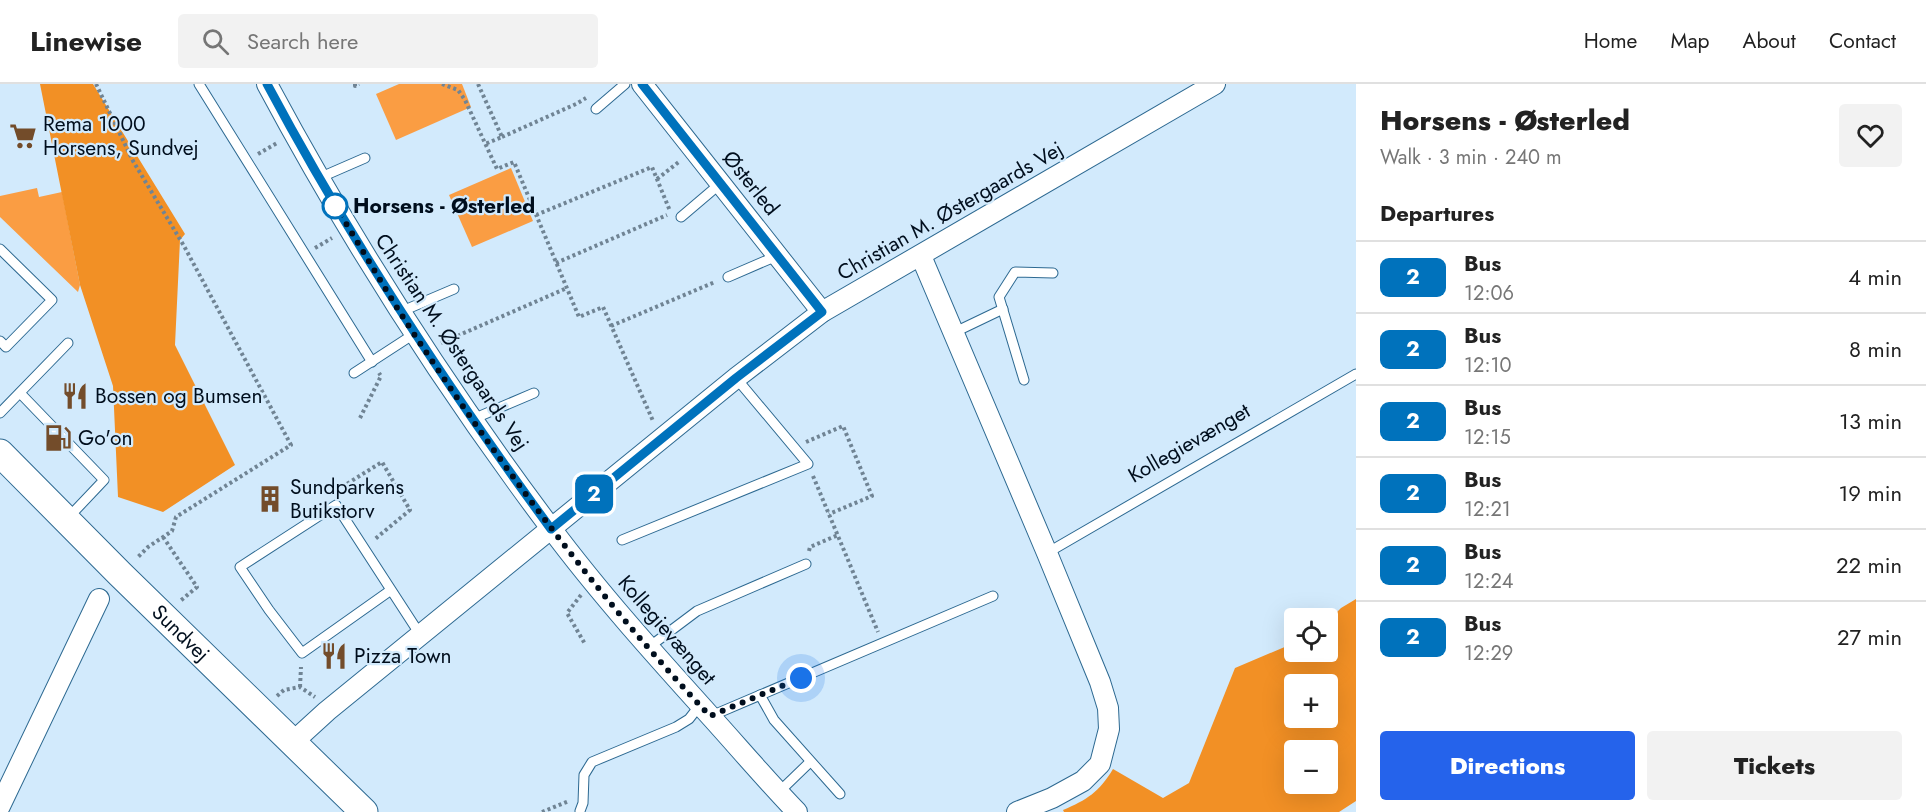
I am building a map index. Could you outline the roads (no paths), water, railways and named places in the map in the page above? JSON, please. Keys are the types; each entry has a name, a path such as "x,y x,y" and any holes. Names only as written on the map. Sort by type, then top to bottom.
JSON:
{"main road":[{"name":"Sundvej","path":"0,453 120,574 294,742 356,809"}],"street":[{"name":"Christian M. Østergaards Vej","path":"267,84 348,229 414,334 551,529"},
{"name":"Østerled","path":"642,84 822,312"},
{"name":"Christian M. Østergaards Vej","path":"294,742 327,711 736,378 822,312 1215,84"},
{"path":"921,256 1047,553 1100,682 1108,708 1108,729 1100,764 1083,781 1052,798 1017,812"},
{"name":"Kollegievænget","path":"551,529 649,647 797,812"},
{"path":"0,806 99,599"}],"lane":[{"path":"199,84 372,362"},
{"path":"596,109 625,84"},
{"path":"319,178 365,158"},
{"path":"681,218 721,183"},
{"path":"0,249 52,300 6,347 0,341"},
{"path":"728,277 779,255"},
{"path":"1024,380 999,297 1015,272 1053,273"},
{"path":"400,312 454,289"},
{"path":"955,332 1003,309"},
{"path":"354,373 414,334"},
{"path":"0,413 68,343"},
{"name":"Kollegievænget","path":"1047,553 1356,374"},
{"path":"622,540 808,464 736,378"},
{"path":"20,393 104,480 66,520"},
{"path":"473,420 534,393"},
{"path":"391,590 302,653 240,567 336,505 421,636"},
{"path":"649,647 697,611 806,564"},
{"path":"580,811 584,794 584,775 592,762 676,727 705,710 760,695 993,597"},
{"path":"760,695 774,720 840,794"},
{"path":"779,792 810,762"}],"place":[{"name":"Rema 1000 Horsens, Sundvej","path":"23,136"},
{"name":"Horsens - Østerled","path":"335,206"},
{"name":"Bossen og Bumsen","path":"75,396"},
{"name":"Go'on","path":"58,438"},
{"name":"Sundparkens Butikstorv","path":"270,499"},
{"name":"Pizza Town","path":"334,656"}]}
